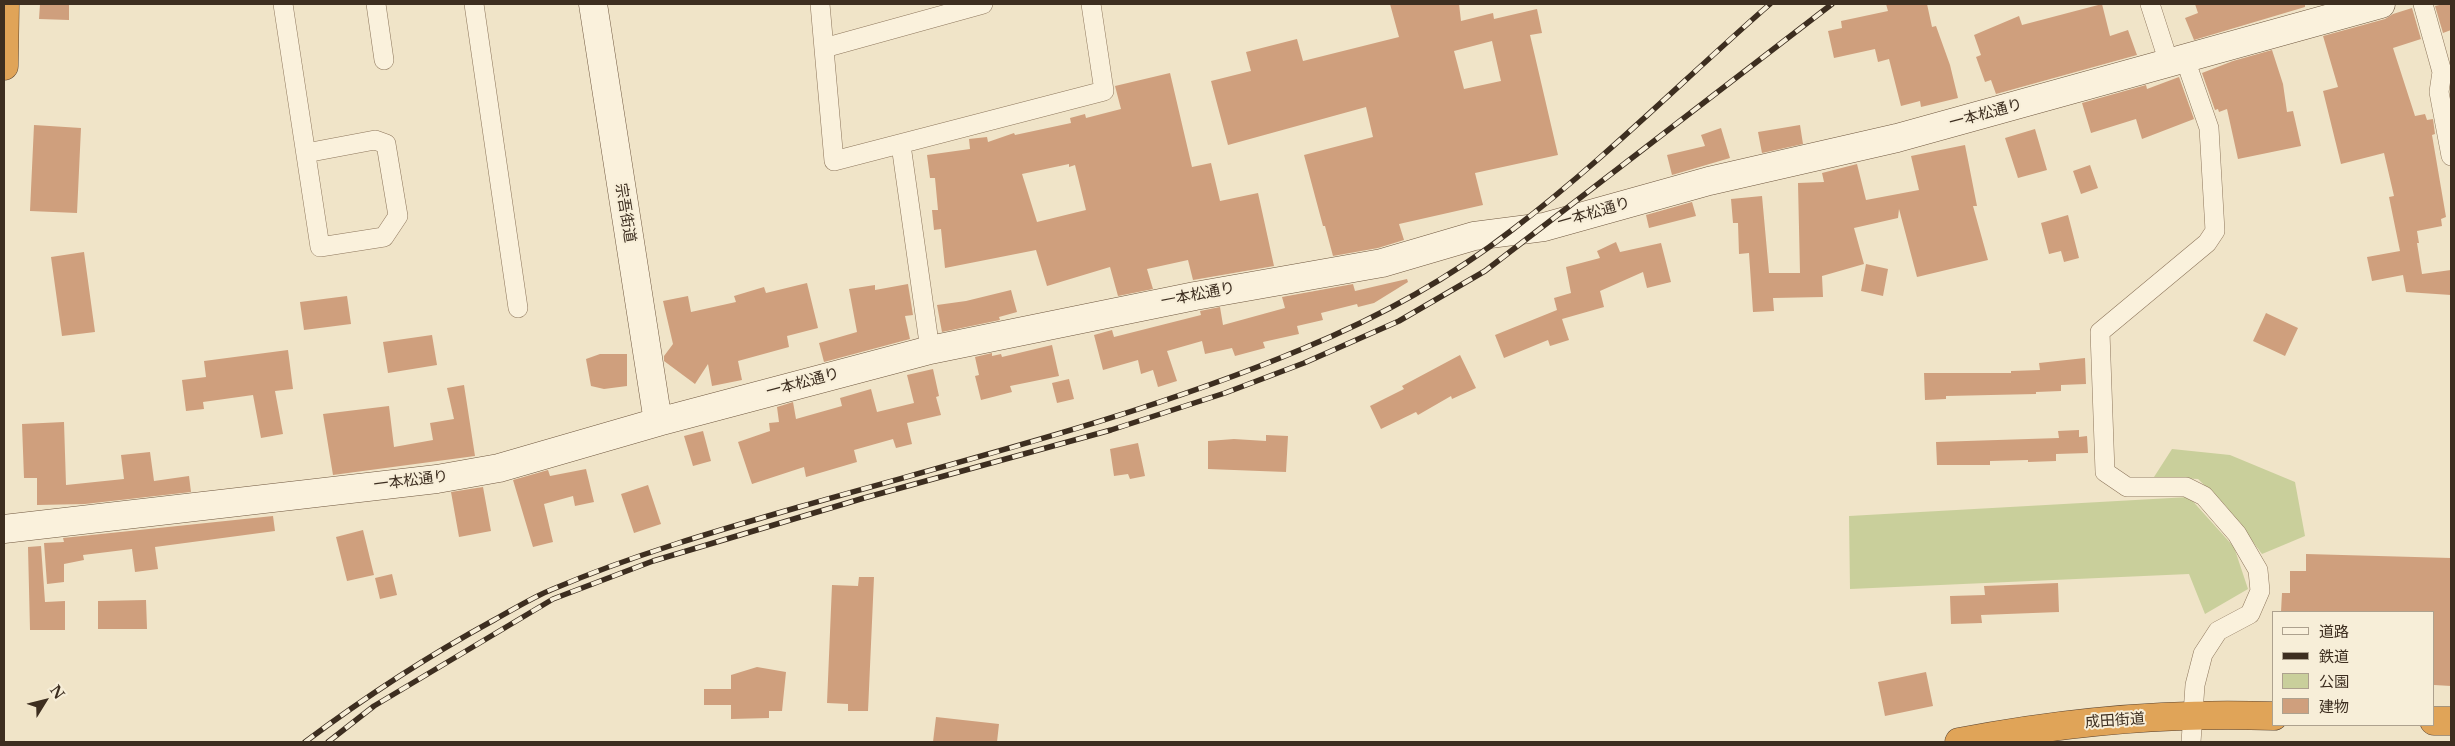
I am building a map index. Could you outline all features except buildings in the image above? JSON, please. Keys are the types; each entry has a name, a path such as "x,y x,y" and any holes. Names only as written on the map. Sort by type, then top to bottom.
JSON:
{"highway":[{"path":"4,66 5,4"},
{"name":"成田街道","path":"1959,742 2023,729 2123,719 2192,729 2272,716"},
{"path":"2435,721 2451,721"}],"street":[{"path":"283,4 320,247 384,237 398,216 386,144 375,140 306,153"},
{"path":"376,4 384,60"},
{"path":"474,4 518,308"},
{"name":"宗吾街道","path":"592,4 658,422"},
{"path":"820,4 834,161 1104,91 1091,4"},
{"path":"824,48 983,4"},
{"path":"2150,4 2210,128 2214,231 2207,243 2100,332 2105,472 2127,487 2186,487 2204,496 2237,534 2258,570 2260,591 2250,614 2218,631 2203,654 2195,685 2192,729"},
{"name":"一本松通り","path":"4,529 437,479 499,468 658,422 930,350 1195,296 1382,263 1474,236 1544,227 1726,176 1897,138 2381,4"},
{"path":"2422,4 2442,72 2440,92 2451,156"},
{"path":"900,145 930,350"}],"green space":[{"path":"2172,449 2230,455 2295,482 2305,536 2262,554 2225,505 2198,479 2154,477"},
{"path":"2189,497 2234,547 2248,589 2205,614 2189,574 1850,589 1849,516"}],"railway":[{"path":"305,742 374,693 445,648 531,599 583,577 644,554 706,535 1053,436 1179,396 1302,349 1357,325 1411,297 1463,265 1546,204 1611,148 1770,4"},
{"path":"328,742 374,706 553,599 653,561 864,498 1111,430 1225,393 1304,363 1399,321 1485,271 1832,4"}]}
